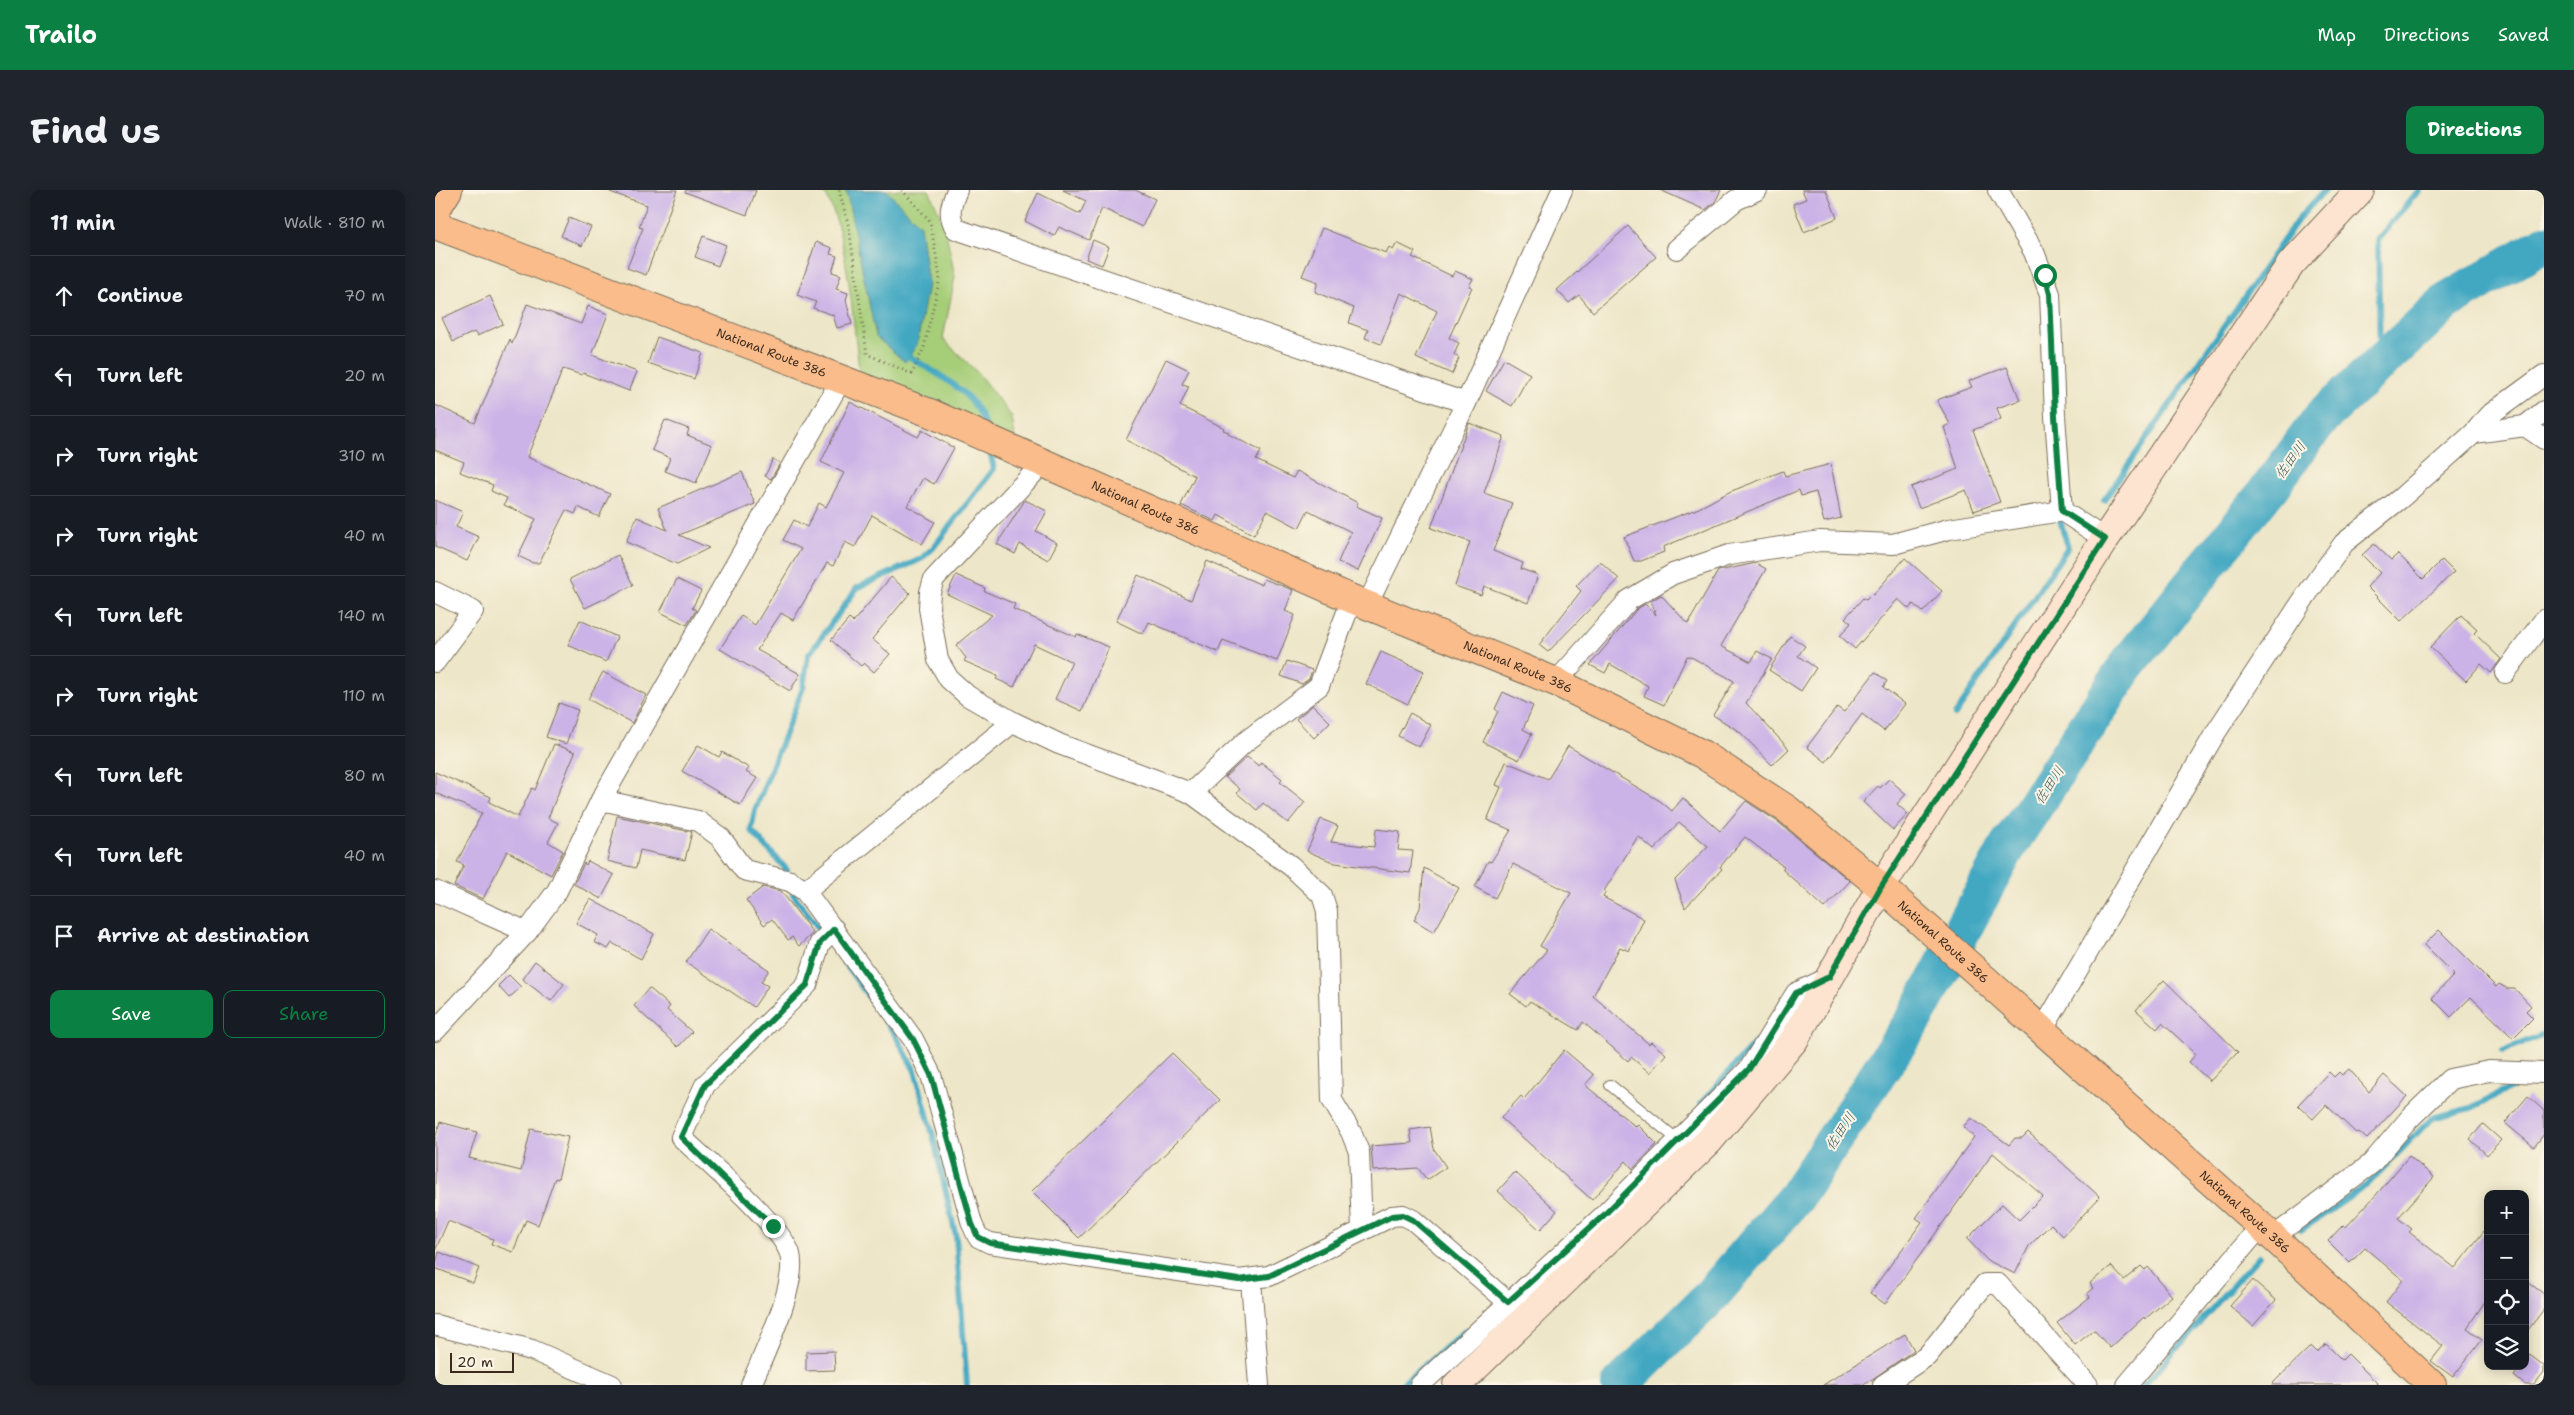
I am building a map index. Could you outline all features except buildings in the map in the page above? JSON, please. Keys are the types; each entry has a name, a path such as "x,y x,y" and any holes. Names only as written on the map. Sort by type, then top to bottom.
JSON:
{"highway":[{"path":"435,211 448,190"},
{"name":"National Route 386","path":"435,225 930,413 1359,602 1556,682 1702,754 1787,808 1887,892 2267,1232 2433,1385"}],"street":[{"path":"957,190 950,208 950,219 957,229 1466,403"},
{"path":"1191,793 1245,742 1319,686 1359,602 1466,403 1562,190"},
{"path":"1677,249 1736,200 1757,190"},
{"path":"1998,190 2034,252 2050,294 2055,416 2062,511"},
{"path":"1457,1385 1709,1141 1794,1040 1829,977 1887,892 2105,539 2291,264 2360,190"},
{"path":"2042,1031 2216,732 2309,591 2344,543 2401,498 2474,432 2488,416 2544,375"},
{"path":"435,1031 527,932 557,891 601,800 841,380"},
{"path":"2474,432 2525,426 2544,411"},
{"path":"2525,426 2544,439"},
{"path":"1036,461 934,579 930,592 929,608 938,660 949,679 968,696 1013,722 1059,744 1191,793 1291,866 1322,896 1327,911 1332,1100 1351,1132 1359,1152 1362,1230"},
{"path":"1556,682 1629,600 1673,574 1729,555 1820,541 1893,544 1949,529 2062,511 2105,539"},
{"path":"435,592 473,611 435,662"},
{"path":"2505,673 2544,620"},
{"path":"805,891 1013,722"},
{"path":"601,800 698,821 721,838 744,870 790,881 805,891 913,1039 931,1075 972,1224 978,1237 990,1243 1239,1280 1251,1280 1269,1276 1392,1216 1403,1215 1413,1220 1503,1297"},
{"path":"435,891 527,932"},
{"path":"751,1385 781,1309 790,1278 790,1254 773,1226 681,1137 705,1085 807,985 820,943 834,929"},
{"path":"1420,1385 1503,1297 1603,1216 1749,1069 1796,993 1829,977"},
{"path":"2127,1385 2267,1232 2371,1164 2410,1118 2450,1079 2489,1071 2544,1073"},
{"path":"1251,1280 1259,1385"},
{"path":"1883,1385 1927,1356 1985,1284 1998,1284 2087,1385"},
{"path":"435,1325 533,1350 612,1385"}],"lane":[{"path":"1611,1085 1678,1140"}],"path":[{"path":"839,190 849,227 867,354 912,374 924,347 940,278 930,221 902,190"}],"green space":[{"path":"821,190 929,190 945,227 955,277 943,339 977,372 1012,417 1015,439 860,378 843,249 830,202"}],"water":[{"path":"846,190 886,190 920,225 928,284 917,345 905,362 876,337"}],"waterway":[{"path":"2104,500 2299,218 2325,190"},
{"path":"2380,362 2378,239 2419,190"},
{"name":"佐田川","path":"1620,1385 1709,1298 1796,1197 1913,1021 2007,848 2130,661 2271,486 2321,418 2446,302 2544,244"},
{"path":"905,350 910,357 945,379 966,396 982,417 986,430"},
{"path":"787,870 751,830 755,810 803,688 808,656 857,588 921,559 933,548 994,469 989,447"},
{"path":"1955,715 2068,547 2060,520"},
{"path":"793,894 823,934"},
{"path":"844,962 896,1036 915,1071 934,1139 956,1237 967,1385"},
{"path":"2503,1051 2544,1034"},
{"path":"1701,1103 1755,1043"},
{"path":"2301,1230 2367,1185 2432,1118 2471,1108 2511,1088"},
{"path":"2144,1385 2259,1256"},
{"path":"1401,1385 1466,1330"}],"route":[{"path":"773,1226 681,1137 705,1085 807,985 820,943 834,929 913,1039 931,1075 972,1224 978,1237 990,1243 1239,1280 1251,1280 1269,1276 1392,1216 1403,1215 1413,1220 1508,1302 1603,1216 1749,1069 1796,993 1829,977 1881,887 2105,539 2062,511 2055,416 2050,294 2045,275"}]}
